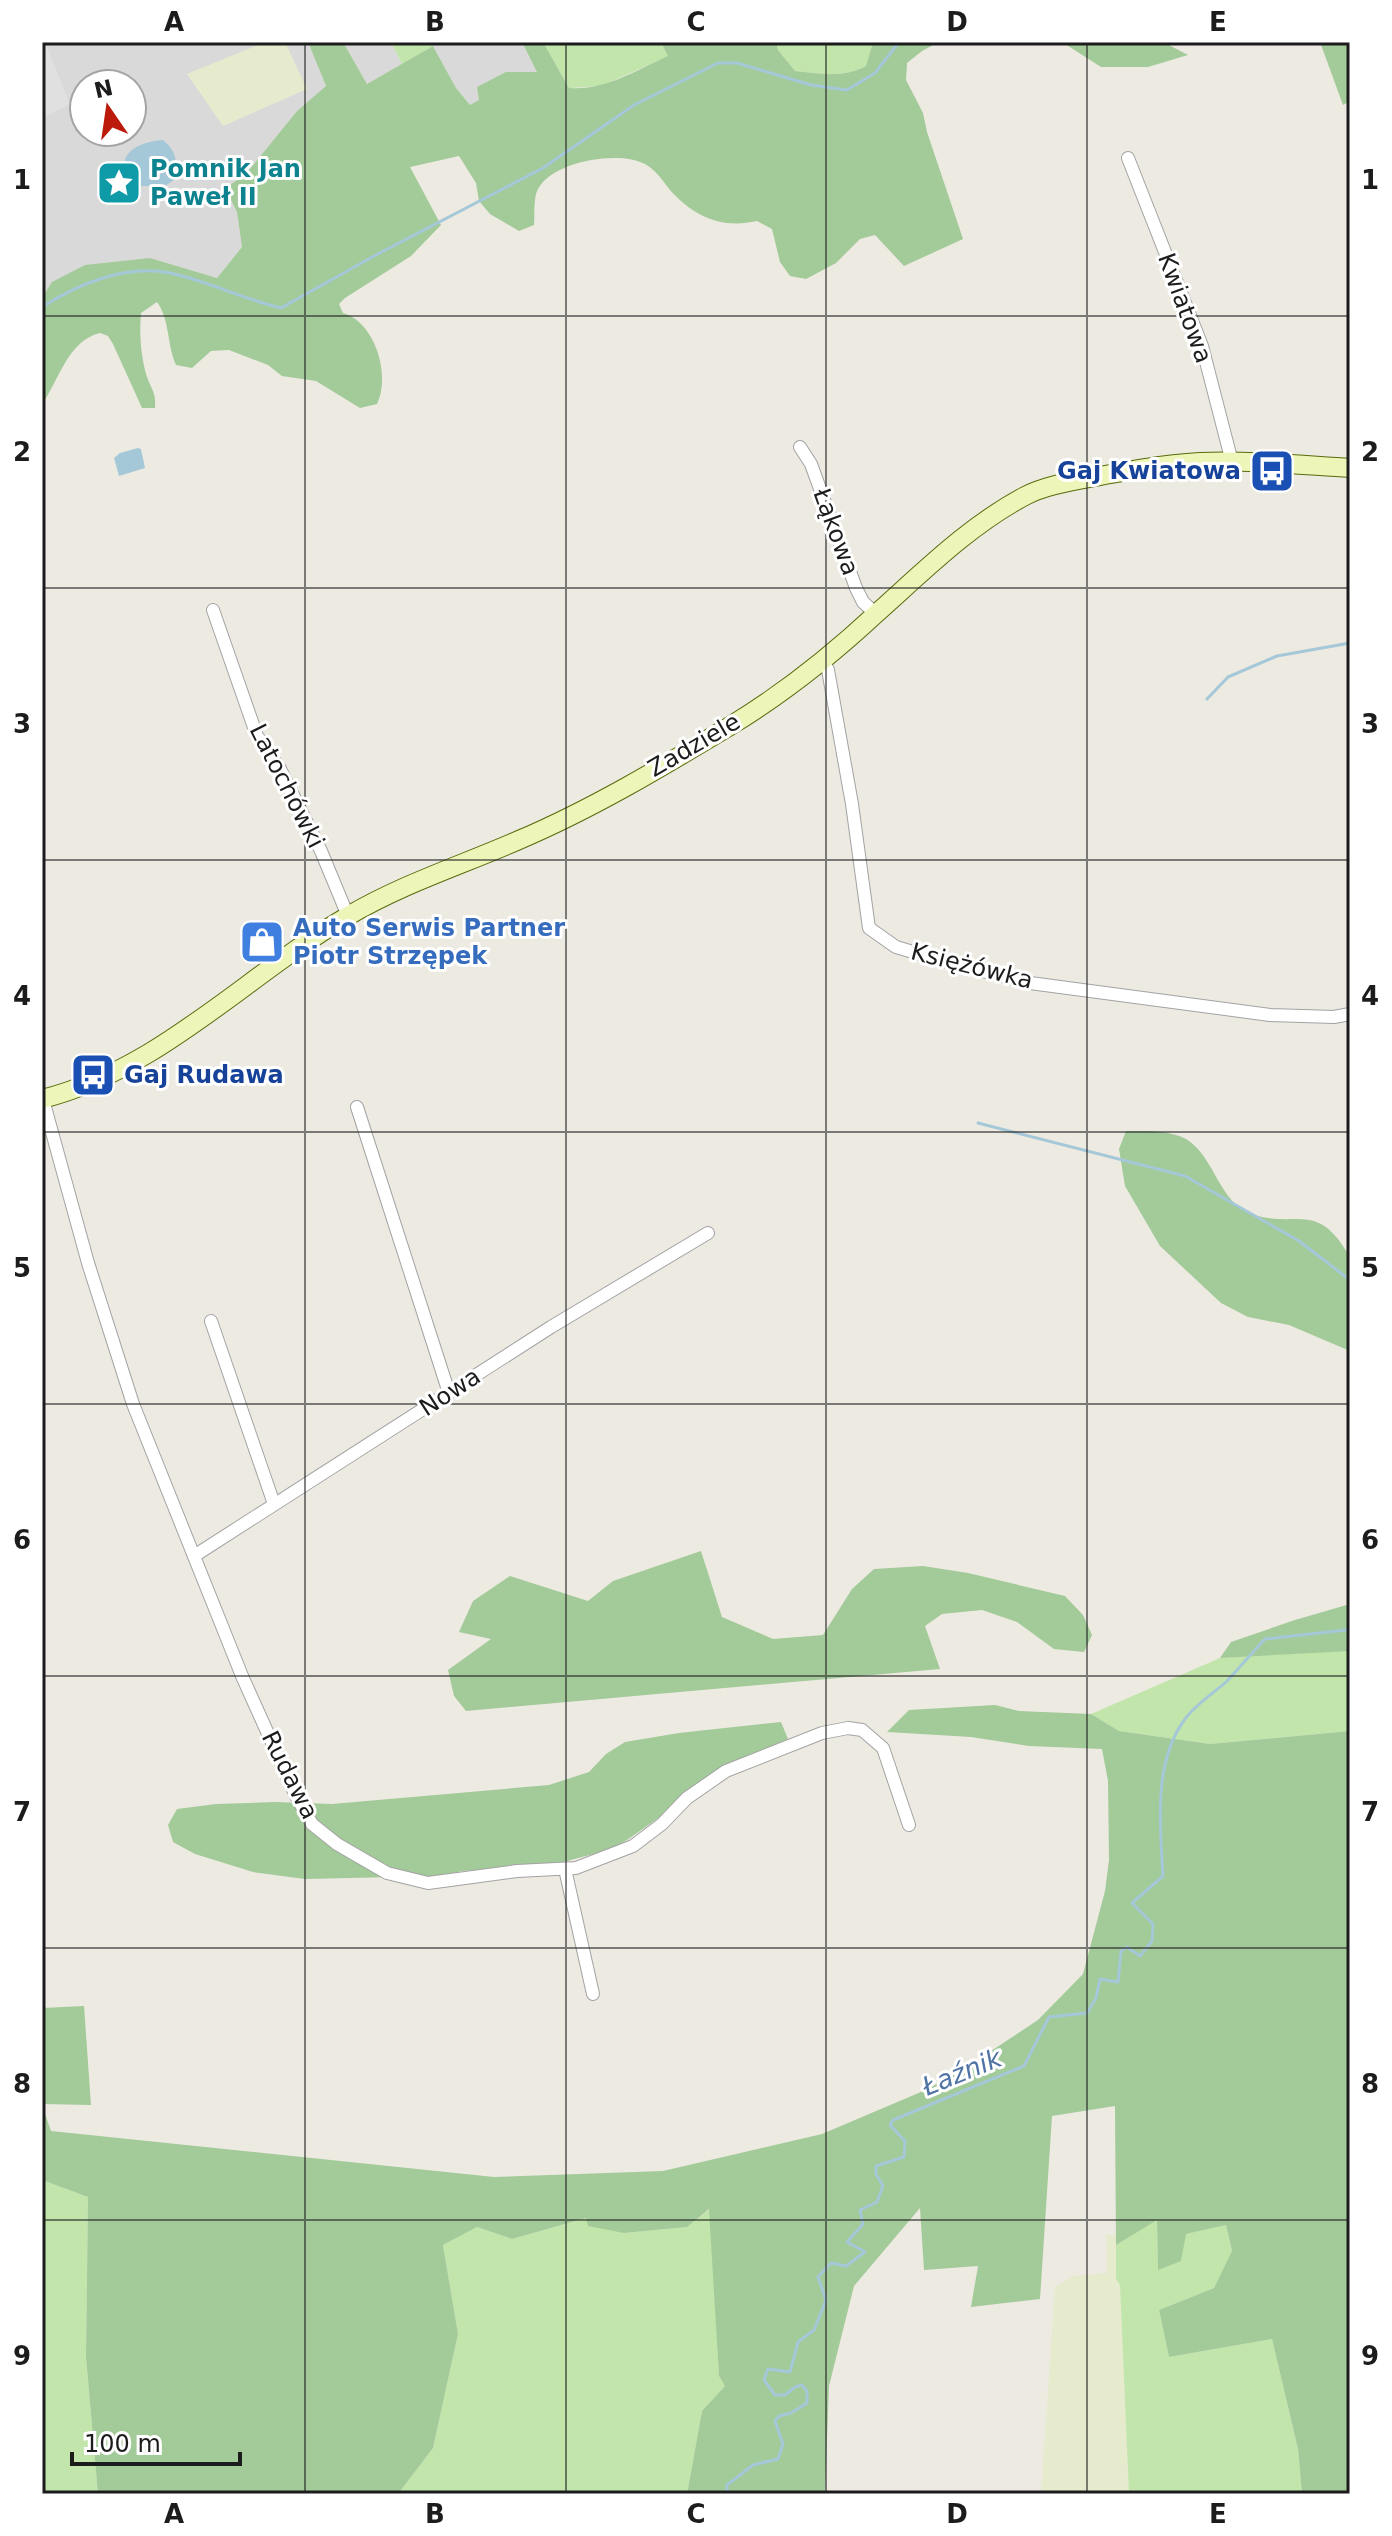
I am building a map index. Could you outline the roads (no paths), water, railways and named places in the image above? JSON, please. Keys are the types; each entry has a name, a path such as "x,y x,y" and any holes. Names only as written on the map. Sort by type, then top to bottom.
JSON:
{"street":[{"name":"Kwiatowa","path":"1128,158 1202,346 1232,462"},
{"name":"Łąkowa","path":"800,447 811,464 856,588 863,602 876,614"},
{"name":"Zadziele","path":"42,1098 84,1086 139,1060 214,1012 348,916 596,802 733,724 823,660 931,563 1000,510 1028,494 1059,484 1151,466 1232,462 1350,468"},
{"name":"Latochówki","path":"213,610 257,736 279,767 321,851 348,916"},
{"name":"Księżówka","path":"823,660 828,670 852,804 869,928 896,947 1030,983 1270,1015 1334,1017 1350,1014"},
{"name":"Rudawa","path":"42,1098 109,1332 133,1404 242,1676 296,1796 312,1824 337,1844 387,1873 428,1883 517,1871 576,1868 633,1846 662,1824 687,1798 726,1771 839,1728 862,1730 883,1748 909,1825"},
{"path":"357,1107 449,1393"},
{"name":"Nowa","path":"194,1556 551,1327 708,1233"},
{"path":"211,1321 274,1504"},
{"path":"565,1869 593,1994"}],"water":[{"path":"163,140 171,148 175,158 174,180 165,186 139,186 125,169 125,161 134,149 148,148 148,143"},
{"path":"141,449 145,468 119,476 114,458"}],"waterway":[{"path":"42,307 103,278 153,271 184,276 281,308 543,168 634,105 718,63 737,63 811,85 847,90 875,73 899,42"},
{"path":"1207,699 1228,677 1277,656 1350,643"},
{"path":"978,1123 1185,1176 1299,1241 1350,1280"},
{"name":"Łaźnik","path":"727,2494 727,2485 753,2465 778,2459 783,2444 775,2421 807,2403 807,2391 802,2385 785,2395 775,2395 764,2380 768,2369 790,2372 798,2342 814,2330 826,2300 818,2277 831,2263 846,2266 865,2252 847,2242 863,2224 860,2210 877,2202 883,2186 876,2174 876,2166 904,2157 905,2141 890,2125 893,2120 1024,2066 1049,2017 1087,2013 1096,1998 1100,1979 1118,1982 1121,1951 1127,1947 1140,1956 1152,1941 1153,1924 1132,1903 1163,1876 1160,1815 1163,1774 1175,1736 1185,1719 1227,1681 1265,1639 1346,1630 1350,1627"}],"place":[{"name":"Pomnik Jan Paweł II","path":"119,183"},
{"name":"Gaj Kwiatowa","path":"1272,471"},
{"name":"Auto Serwis Partner Piotr Strzępek","path":"262,942"},
{"name":"Gaj Rudawa","path":"93,1075"}]}
